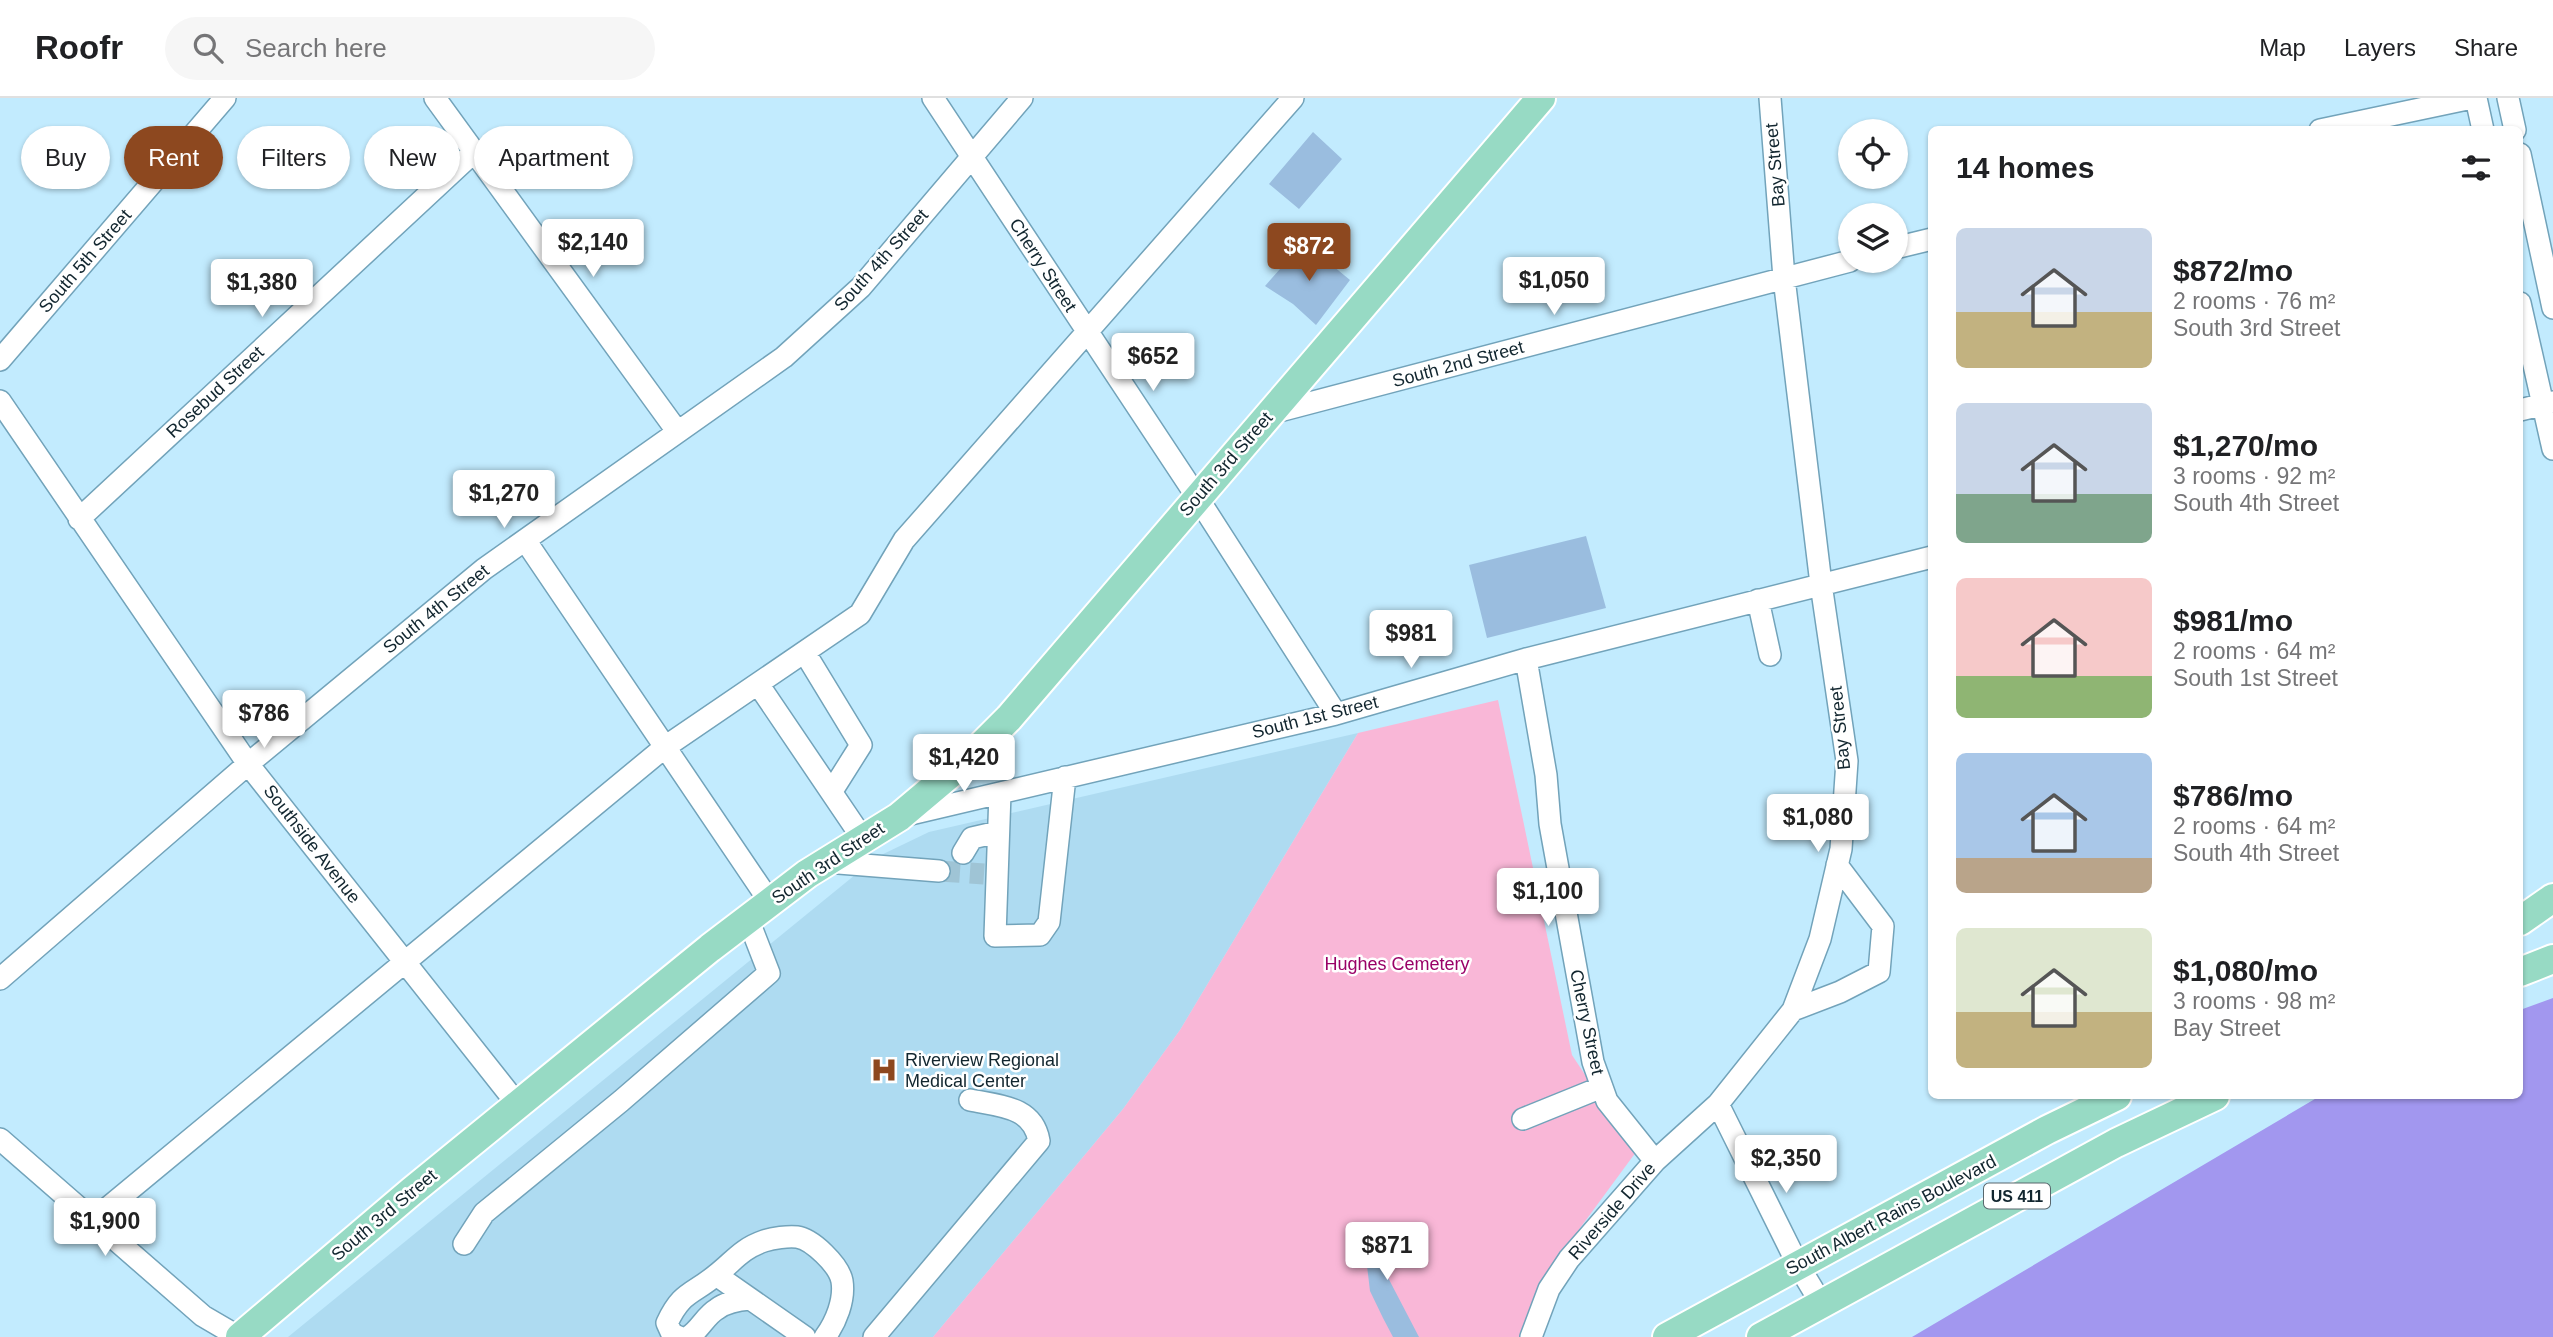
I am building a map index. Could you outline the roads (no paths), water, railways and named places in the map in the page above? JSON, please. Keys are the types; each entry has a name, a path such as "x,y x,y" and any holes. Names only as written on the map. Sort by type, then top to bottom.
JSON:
{"main road":[{"name":"South 3rd Street","path":"239,1337 518,1105 759,910 826,862 899,817 969,758 1009,718 1541,98"},
{"path":"2523,919 2553,898"},
{"path":"2523,920 2553,909"},
{"path":"2523,971 2553,959"},
{"name":"South Albert Rains Boulevard","path":"1667,1337 2047,1130 2110,1099"},
{"name":"US 411","path":"1761,1337 2116,1143 2209,1099"}],"street":[{"name":"South 5th Street","path":"0,360 225,98"},
{"path":"435,98 474,150"},
{"name":"Cherry Street","path":"933,98 1197,497 1336,714"},
{"name":"South 4th Street","path":"0,979 248,764 484,569 784,357 862,287 1022,98"},
{"path":"93,1220 665,747 860,614 904,540 1293,98"},
{"name":"Bay Street","path":"1718,1104 1793,1010 1820,939 1841,849 1847,761 1821,584 1784,278 1770,98"},
{"path":"2339,126 2474,98 2482,126"},
{"path":"2508,98 2514,126"},
{"name":"Rosebud Street","path":"79,519 474,152"},
{"path":"2523,168 2553,308"},
{"path":"502,189 677,431"},
{"path":"1908,245 1928,240"},
{"name":"South 2nd Street","path":"1268,414 1838,264"},
{"path":"2523,314 2547,403 2553,449"},
{"name":"Southside Avenue","path":"0,401 248,764 518,1105"},
{"path":"2523,409 2547,403"},
{"path":"464,1244 484,1213 621,1101 769,973 759,910 665,747 525,540"},
{"name":"South 1st Street","path":"899,817 1336,714 1526,659 1928,557"},
{"path":"1758,600 1770,655"},
{"path":"805,653 861,745 832,791"},
{"name":"Cherry Street","path":"1526,659 1546,775 1553,837 1593,1062 1606,1101 1656,1161"},
{"path":"758,684 863,839"},
{"path":"1000,793 998,832 991,874 995,936 1040,935 1049,922 1065,777"},
{"path":"963,853 972,838 998,832"},
{"path":"826,862 939,871"},
{"path":"1793,1010 1840,992 1879,972 1884,926 1837,865"},
{"path":"1523,1119 1602,1087"},
{"path":"874,1337 1038,1141 1037,1129 1027,1117 1014,1110 970,1100"},
{"path":"1718,1104 1798,1265 1821,1303"},
{"name":"Riverside Drive","path":"1531,1337 1549,1289 1569,1259 1656,1161 1718,1104"},
{"path":"0,1139 203,1316 239,1337"},
{"path":"679,1337 671,1334 667,1323 676,1304 693,1289 716,1275 746,1248 767,1240 799,1237 835,1265 842,1281 836,1321 825,1337"},
{"path":"716,1275 804,1337"},
{"path":"688,1337 697,1331 715,1309 733,1301 750,1298"}],"tunnel":[{"path":"939,871 984,874"}],"place":[{"name":"Riverview Regional Medical Center","path":"884,1070"}],"park label":[{"name":"Hughes Cemetery","path":"1397,964"}]}
